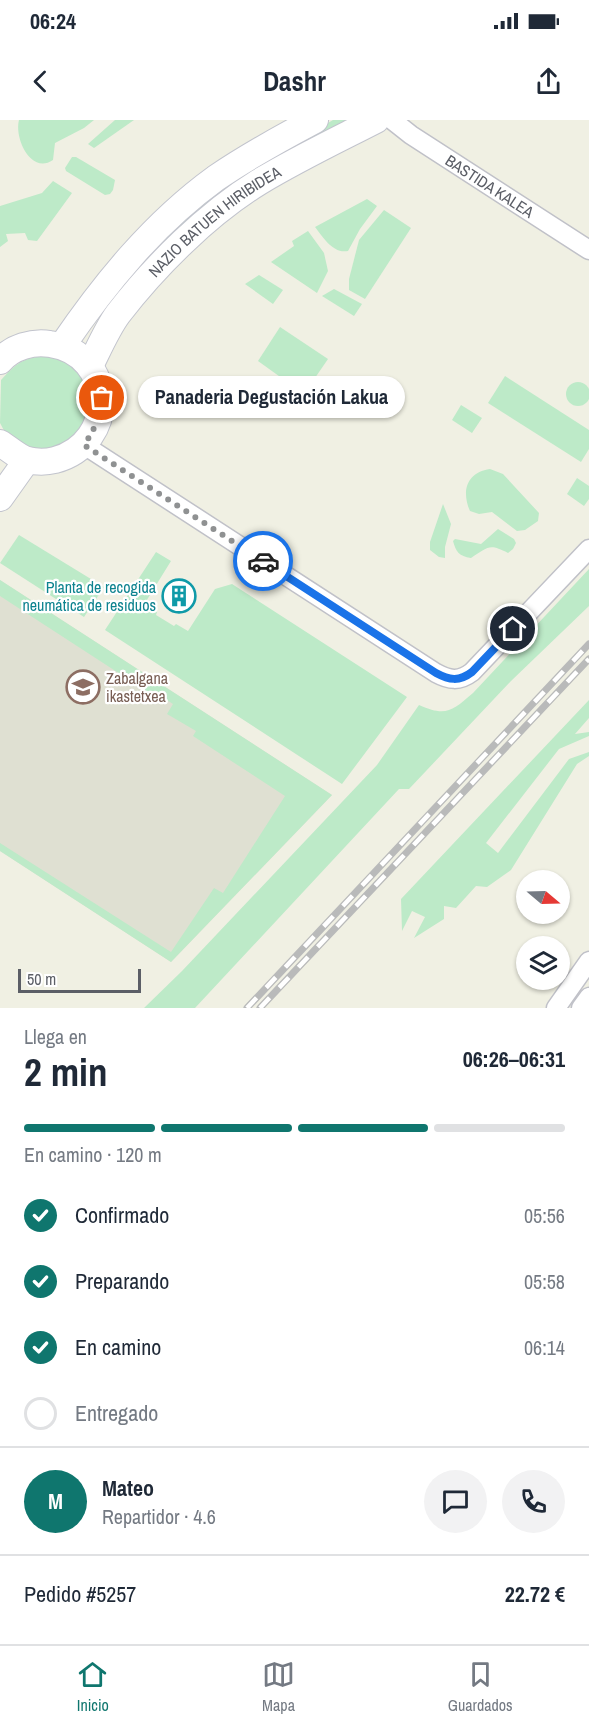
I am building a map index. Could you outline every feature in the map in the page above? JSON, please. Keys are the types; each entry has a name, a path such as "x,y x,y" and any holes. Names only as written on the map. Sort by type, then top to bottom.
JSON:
{"main road":[{"name":"NAZIO BATUEN HIRIBIDEA","path":"62,346 120,267 178,208 256,151 315,120"},
{"name":"NAZIO BATUEN HIRIBIDEA","path":"90,366 118,315 179,246 220,211 257,184 376,120"},
{"path":"0,443 27,460 47,462 67,456 84,445 94,431 100,415 102,398 98,381 90,366 82,357 62,346 41,342 21,346 1,358"},
{"path":"0,498 27,460"}],"street":[{"name":"BASTIDA KALEA","path":"392,120 411,135 589,249"},
{"path":"84,445 444,677 454,680 464,678 483,661 589,549"},
{"path":"556,1008 589,961"},
{"path":"581,1008 589,997"}],"shaded area":[{"name":"Zabalgana ikastetxea","path":"0,580 332,795 171,962 0,851"}],"green space":[{"path":"19,120 94,120 84,128 55,143 53,160 38,163 31,159 22,145 18,128"},
{"path":"115,120 134,120 94,148 88,144"},
{"path":"333,120 361,120 261,173 104,321 93,314 135,262 211,192"},
{"path":"72,157 76,157 115,180 110,194 105,195 66,171 65,168"},
{"path":"53,181 72,193 37,241 28,240 25,233 6,234 8,241 0,247 0,206 42,193"},
{"path":"367,199 377,206 360,229 348,251 333,247 315,227"},
{"path":"384,210 411,228 365,299 349,290 349,279 359,240"},
{"path":"308,231 324,253 328,271 317,293 271,262 294,246 292,241"},
{"path":"259,275 283,290 273,304 245,284"},
{"path":"334,289 362,304 354,316 322,296"},
{"path":"280,327 328,359 304,394 258,361"},
{"path":"52,356 70,364 84,379 90,398 88,418 79,435 43,452 23,448 7,436 0,423 1,380 23,361 35,357"},
{"path":"505,376 589,430 589,449 581,462 488,403"},
{"path":"578,382 586,386 590,394 586,402 578,406 570,402 566,394 570,386"},
{"path":"461,405 482,418 472,433 452,420"},
{"path":"490,469 503,474 539,513 538,521 525,530 517,531 492,512 479,514 470,511 466,496 468,484 476,474"},
{"path":"577,478 589,486 589,499 584,506 567,494"},
{"path":"443,504 451,524 445,547 445,558 439,557 430,550 430,542"},
{"path":"498,529 514,539 516,543 508,553 492,547 471,558 461,555 455,548 453,541 455,539 481,544"},
{"path":"19,535 104,587 84,617 0,563"},
{"path":"156,552 171,561 145,603 157,612 156,615 174,626 176,624 188,631 215,589 232,584 407,697 342,784 105,630"},
{"path":"589,569 589,606 511,681 409,789 399,789 195,1008 144,1008 182,971 377,765 419,705 442,711 454,708 466,699"},
{"path":"0,580 332,795 171,962 0,851 0,843 171,952 214,888 223,893 285,796 193,736 196,731 167,714 173,704 156,693 154,696 0,596"},
{"path":"589,700 589,718 575,734 589,732 589,736 559,749 486,843 498,853 569,759 589,752 589,756 577,764 511,870 487,887 476,886 456,908 444,906 444,919 414,938 425,917 412,911 402,931 401,899"}],"railway":[{"path":"247,1008 589,644"},
{"path":"260,1008 589,659"}],"way so far":[{"path":"102,398 100,415 94,431 84,445 263,561"}],"place":[{"name":"Panaderia Degustación Lakua","path":"102,398"},
{"name":"Planta de recogida neumática de residuos","path":"179,596"},
{"name":"Zabalgana ikastetxea","path":"83,687"}],"route":[{"path":"263,561 436,673 454,680 464,678 472,672 513,629"}]}
